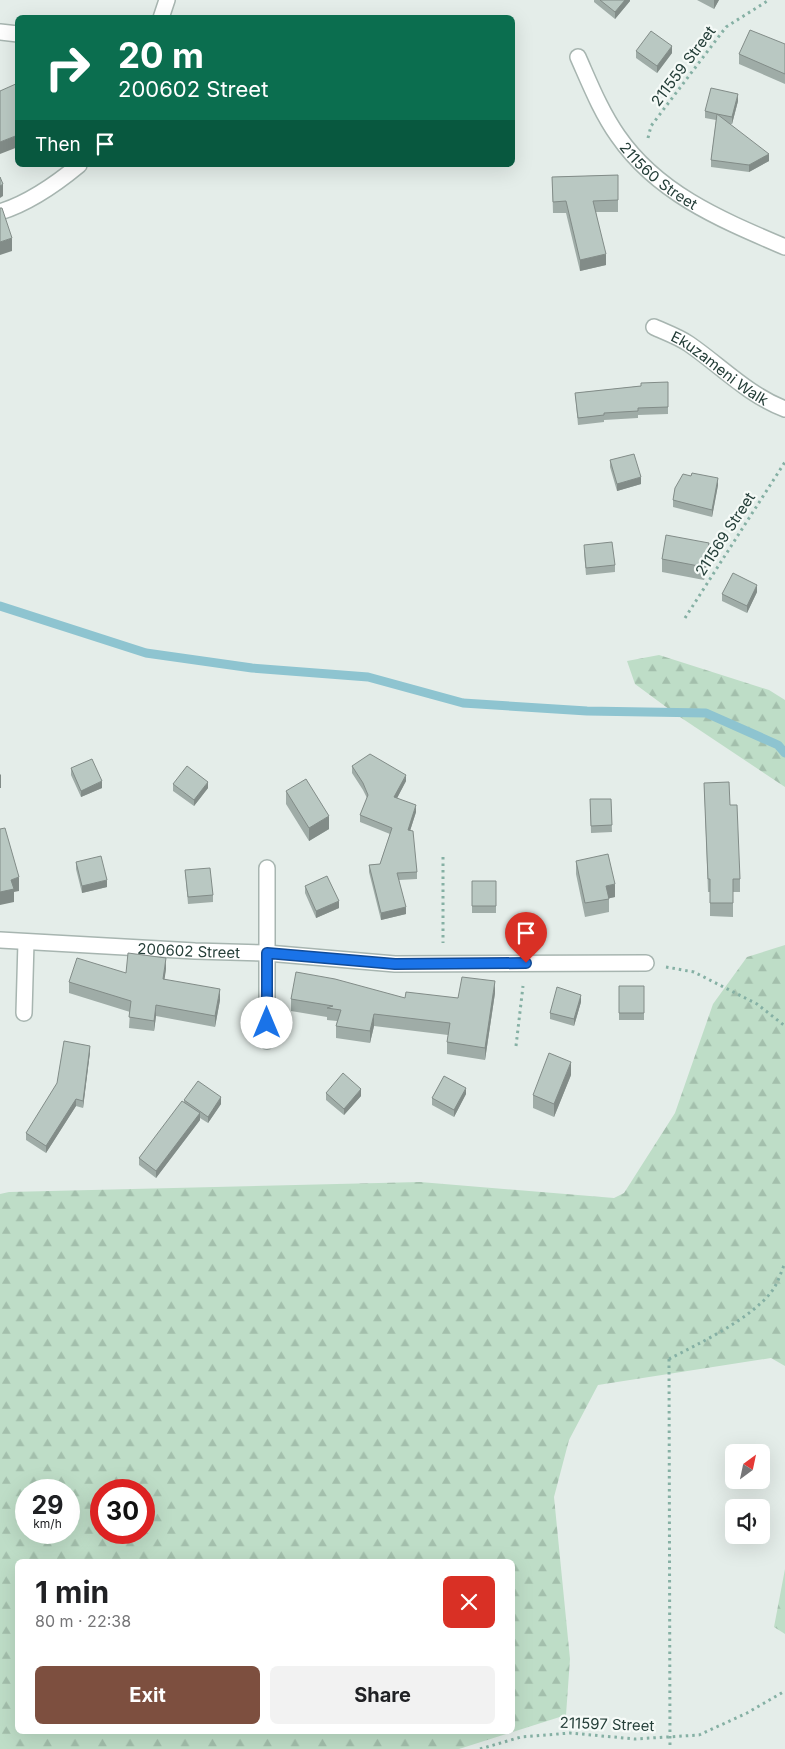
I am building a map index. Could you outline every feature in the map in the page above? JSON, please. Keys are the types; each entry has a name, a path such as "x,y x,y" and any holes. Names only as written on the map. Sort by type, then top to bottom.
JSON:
{"street":[{"path":"161,15 167,0"},
{"path":"0,32 15,34"},
{"name":"211560 Street","path":"578,58 603,111 618,136 642,165 677,194 701,210 785,247"},
{"path":"0,212 15,207 60,180 77,167"},
{"name":"Ekuzameni Walk","path":"654,326 687,342 750,391 785,409"},
{"path":"267,868 267,1041"},
{"name":"200602 Street","path":"0,940 195,951 267,953 395,964 646,963"},
{"path":"24,1013 26,942"}],"path":[{"name":"211559 Street","path":"642,165 651,126 726,28 769,0"},
{"name":"211569 Street","path":"685,618 785,462"},
{"path":"442,857 443,964"},
{"path":"516,1046 526,963"},
{"path":"646,963 694,972 757,1004 785,1026"},
{"path":"670,1749 669,1359 714,1335 752,1311 772,1291 785,1263"},
{"name":"211597 Street","path":"480,1749 521,1738 570,1732 635,1739 698,1735 746,1713 785,1691"}],"green space":[{"path":"659,655 769,690 785,700 785,787 677,715 635,684 627,661"},
{"path":"785,945 785,1366 771,1358 598,1385 569,1440 554,1497 570,1659 566,1715 515,1731 515,1559 15,1559 15,1734 506,1734 459,1749 0,1749 0,1194 9,1192 420,1182 614,1198 624,1193 675,1113 713,1004 747,957"},
{"path":"785,1569 785,1634 774,1627"}],"building":[{"path":"600,0 625,0 615,12"},
{"path":"750,30 785,44 785,74 739,54"},
{"path":"651,31 672,46 657,66 636,51"},
{"path":"15,84 15,136 0,142 0,91"},
{"path":"711,88 738,94 732,117 705,111"},
{"path":"717,114 769,154 749,165 711,160"},
{"path":"618,175 618,200 593,201 606,254 580,260 566,201 553,202 552,177"},
{"path":"0,208 2,208 12,238 0,242"},
{"path":"668,382 668,407 638,408 638,411 604,413 604,415 578,418 575,393 641,386 641,383"},
{"path":"634,454 641,477 617,484 610,460"},
{"path":"692,473 718,478 712,510 673,500 675,488 683,474 691,476"},
{"path":"666,535 709,543 704,567 662,559"},
{"path":"612,542 615,565 586,568 584,545"},
{"path":"733,573 757,585 747,606 722,594"},
{"path":"370,754 406,775 394,797 416,805 408,830 413,831 417,872 397,873 406,907 381,913 369,865 380,864 392,828 360,815 368,795 352,766"},
{"path":"92,759 102,781 81,791 71,768"},
{"path":"187,766 208,782 194,800 173,784"},
{"path":"306,779 329,816 309,828 286,791"},
{"path":"729,782 730,805 737,805 740,879 733,879 733,903 710,903 704,783"},
{"path":"590,799 611,799 612,825 591,826"},
{"path":"5,828 19,877 11,880 14,889 0,892 0,829"},
{"path":"608,854 615,884 606,886 609,899 585,903 576,861"},
{"path":"101,856 107,880 82,886 76,862"},
{"path":"210,868 213,895 188,897 185,870"},
{"path":"327,876 339,901 316,911 305,886"},
{"path":"472,881 496,881 496,906 472,906"},
{"path":"128,953 166,958 163,979 220,989 215,1016 156,1005 154,1021 129,1017 131,1001 69,982 77,958 126,973"},
{"path":"296,972 335,979 405,998 406,992 458,998 462,977 495,981 485,1048 447,1042 450,1023 374,1014 370,1031 336,1026 341,1010 327,1008 333,1006 291,999"},
{"path":"619,986 644,986 644,1013 619,1013"},
{"path":"557,987 581,995 574,1019 550,1013"},
{"path":"64,1041 90,1046 83,1101 76,1099 46,1146 26,1133 57,1083"},
{"path":"549,1053 571,1062 554,1104 533,1095"},
{"path":"343,1073 361,1089 344,1109 326,1093"},
{"path":"444,1076 466,1088 454,1110 432,1098"},
{"path":"198,1081 221,1097 208,1117 184,1100"},
{"path":"182,1101 200,1113 156,1171 139,1158"}],"waterway":[{"path":"0,606 146,653 252,668 368,677 463,703 587,711 706,713 778,745 785,753"}],"route":[{"path":"267,1023 267,953 395,964 526,963"}]}
